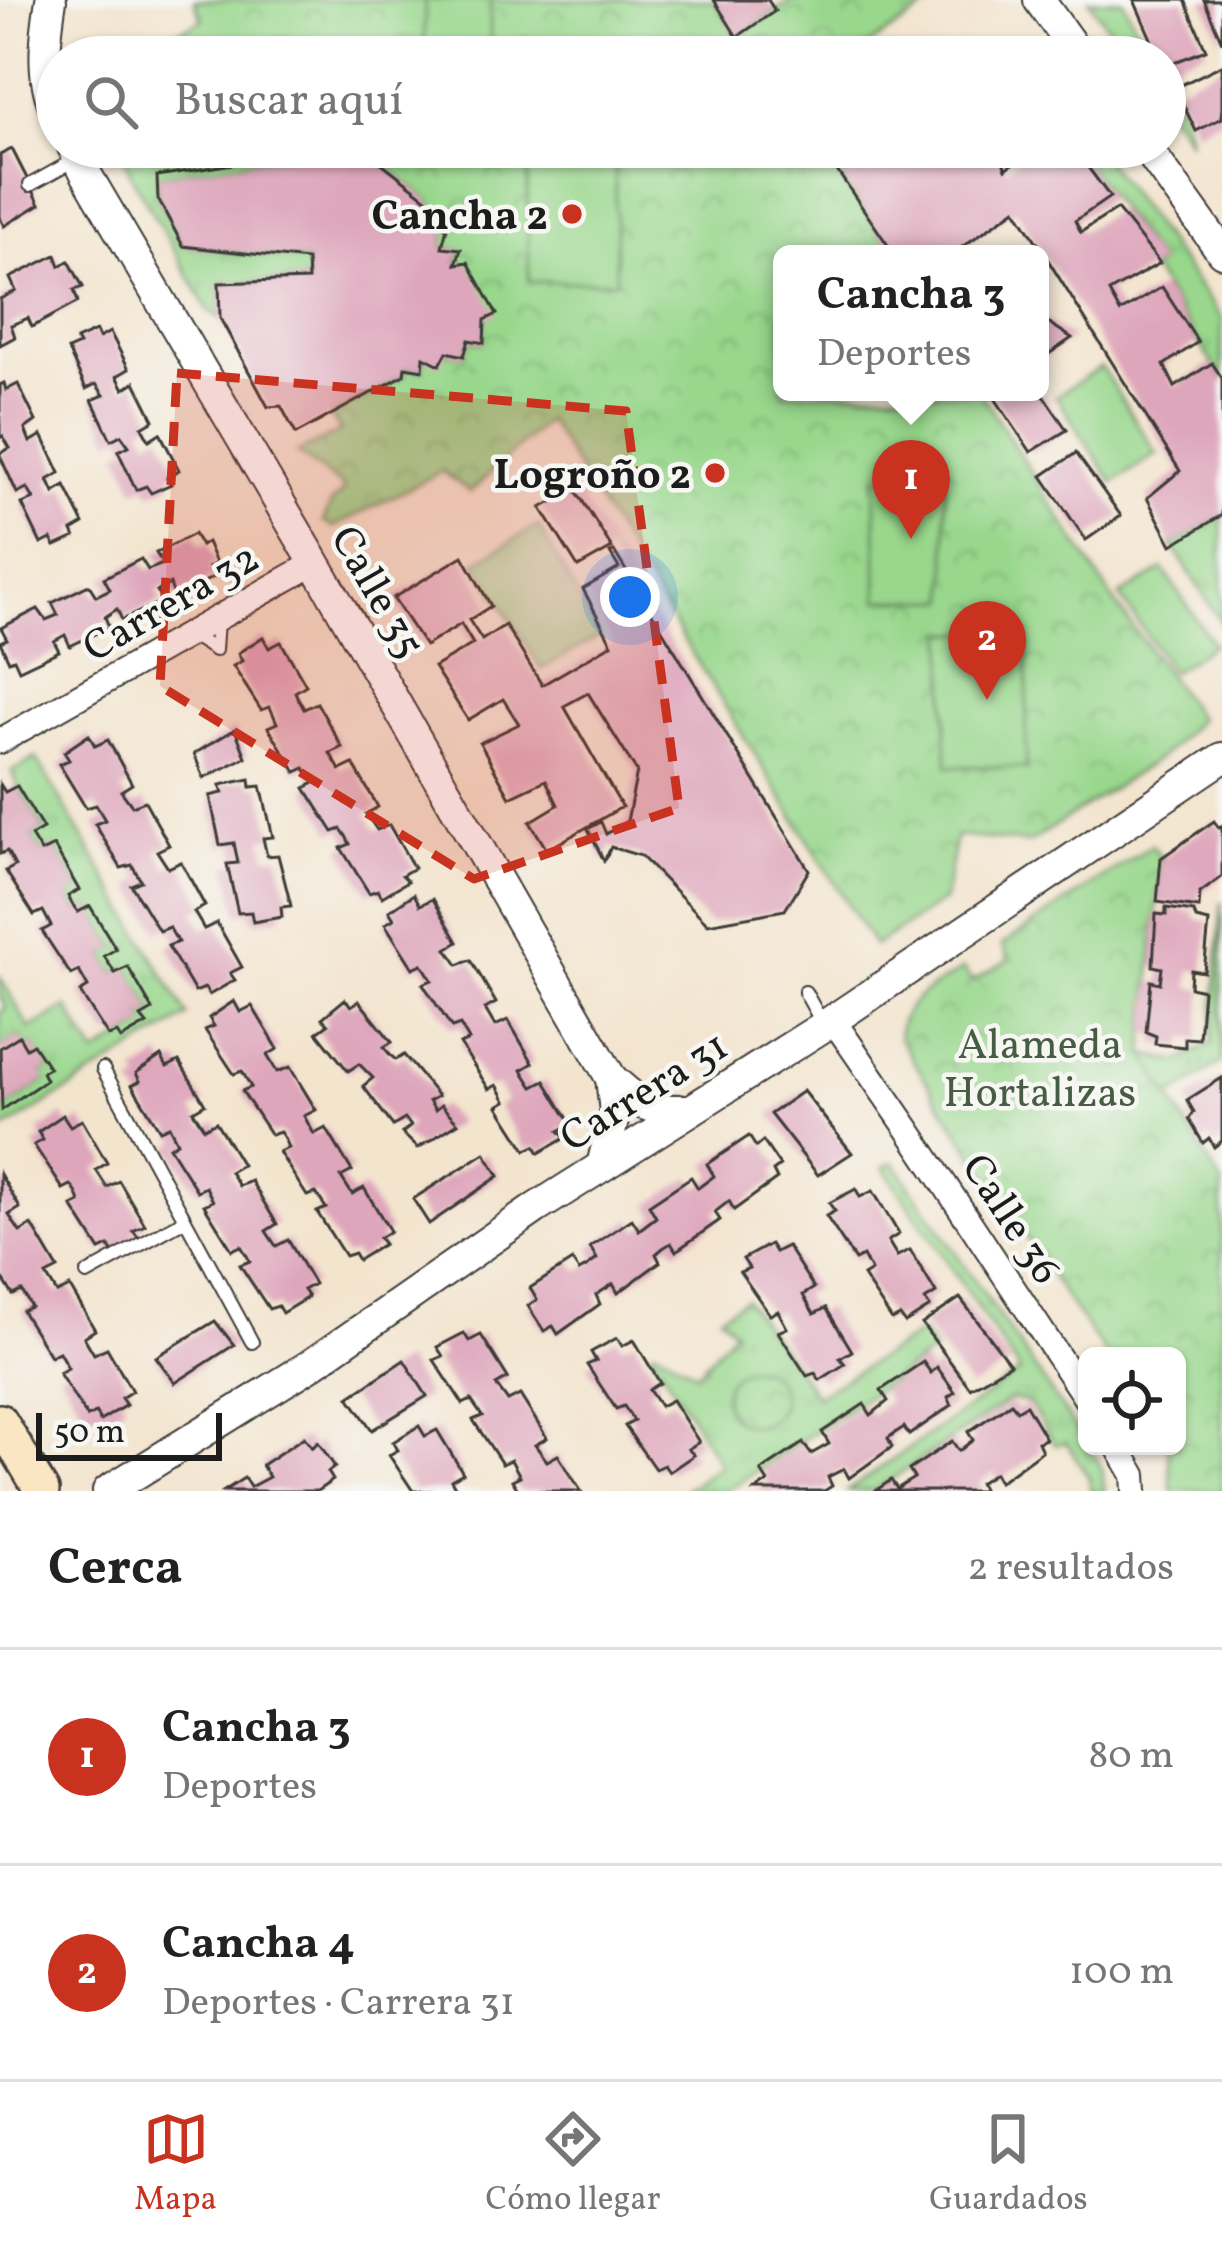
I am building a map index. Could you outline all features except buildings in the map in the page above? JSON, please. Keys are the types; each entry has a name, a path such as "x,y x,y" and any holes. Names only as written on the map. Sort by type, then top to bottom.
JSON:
{"main road":[{"path":"0,1421 42,1491"}],"street":[{"path":"47,36 50,0"},
{"path":"1039,0 1065,36"},
{"name":"Calle 35","path":"93,168 611,1078 638,1102 661,1111 691,1110"},
{"path":"1160,168 1222,252"},
{"name":"Carrera 32","path":"2,735 315,563"},
{"name":"Carrera 31","path":"108,1491 309,1366 536,1208 828,1023 1222,758"},
{"name":"Calle 36","path":"828,1023 908,1129 1078,1386"},
{"path":"602,1166 615,1112 611,1078"},
{"path":"1123,1455 1135,1489"}],"lane":[{"path":"30,184 55,168"},
{"path":"191,635 219,656 218,620"},
{"path":"805,992 828,1023"},
{"path":"103,1069 252,1342"},
{"path":"87,1274 185,1220"}],"highlighted area":[{"path":"177,373 626,411 679,808 474,879 160,686"}],"green space":[{"path":"194,0 714,0 736,36 168,36 202,20"},
{"path":"425,0 490,0 490,36 424,36"},
{"path":"792,0 939,0 883,36 738,36"},
{"path":"1089,0 1123,0 1141,36 1114,36"},
{"path":"128,168 208,168 157,176 158,199 183,246 307,260 308,280 220,283 220,318 209,311"},
{"path":"388,168 835,168 888,245 773,245 773,401 986,401 1114,601 1199,719 1162,756 1029,843 956,836 944,900 874,946 547,420 470,492 442,471 334,527 323,522 343,487 297,453 341,431 330,416 404,376 405,367 423,370 424,357 447,352 464,356 469,340 483,343 485,320 456,264 461,250 442,247 447,228 427,217 432,202"},
{"name":"Cancha 2","path":"527,168 615,168 616,281 529,282"},
{"path":"1089,168 1111,168 1222,318 1222,378 1151,269 1159,263"},
{"path":"1101,367 1157,454 1113,483 1056,396"},
{"path":"945,476 948,600 878,600 875,478"},
{"path":"1222,515 1222,624 1172,545"},
{"path":"538,526 600,636 541,669 476,562"},
{"path":"1163,569 1213,644 1172,672 1120,596"},
{"path":"945,633 1028,633 1026,768 947,766"},
{"path":"36,758 188,1016 0,1132 0,1111 45,1081 42,1072 48,1068 34,1045 26,1048 19,1037 0,1048 0,1012 6,1007 0,997 0,977 30,1029 67,1007 96,1055 146,1024 141,1017 153,1010 128,968 115,973 104,956 115,948 90,907 78,912 68,896 79,889 54,847 41,852 31,836 43,829 12,772"},
{"name":"Alameda Hortalizas","path":"1152,845 1161,858 1144,1054 1222,1184 1222,1491 1172,1491 1169,1455 1186,1455 1186,1347 1101,1347 899,1038 911,1004 963,969 972,981 1009,960 1002,945"},
{"path":"1222,902 1222,1062 1169,1098 1144,1054 1179,1062 1212,1043"},
{"path":"894,1162 1078,1432 1078,1455 1094,1455 1100,1464 1105,1491 1091,1491 1089,1478 1066,1442 1055,1445 1029,1403 1011,1399 874,1491 847,1491 1020,1372 884,1167"},
{"path":"745,1299 816,1396 921,1333 935,1351 726,1491 683,1491 720,1465 651,1351 656,1349 697,1373 734,1330 720,1315"},
{"path":"753,1368 773,1377 782,1397 773,1417 753,1426 733,1417 724,1397 733,1377"}],"place":[{"name":"Cancha 2","path":"572,214"},
{"name":"Logroño 2","path":"715,473"},
{"name":"Cancha 3","path":"911,539"},
{"name":"Cancha 4","path":"987,700"}]}
